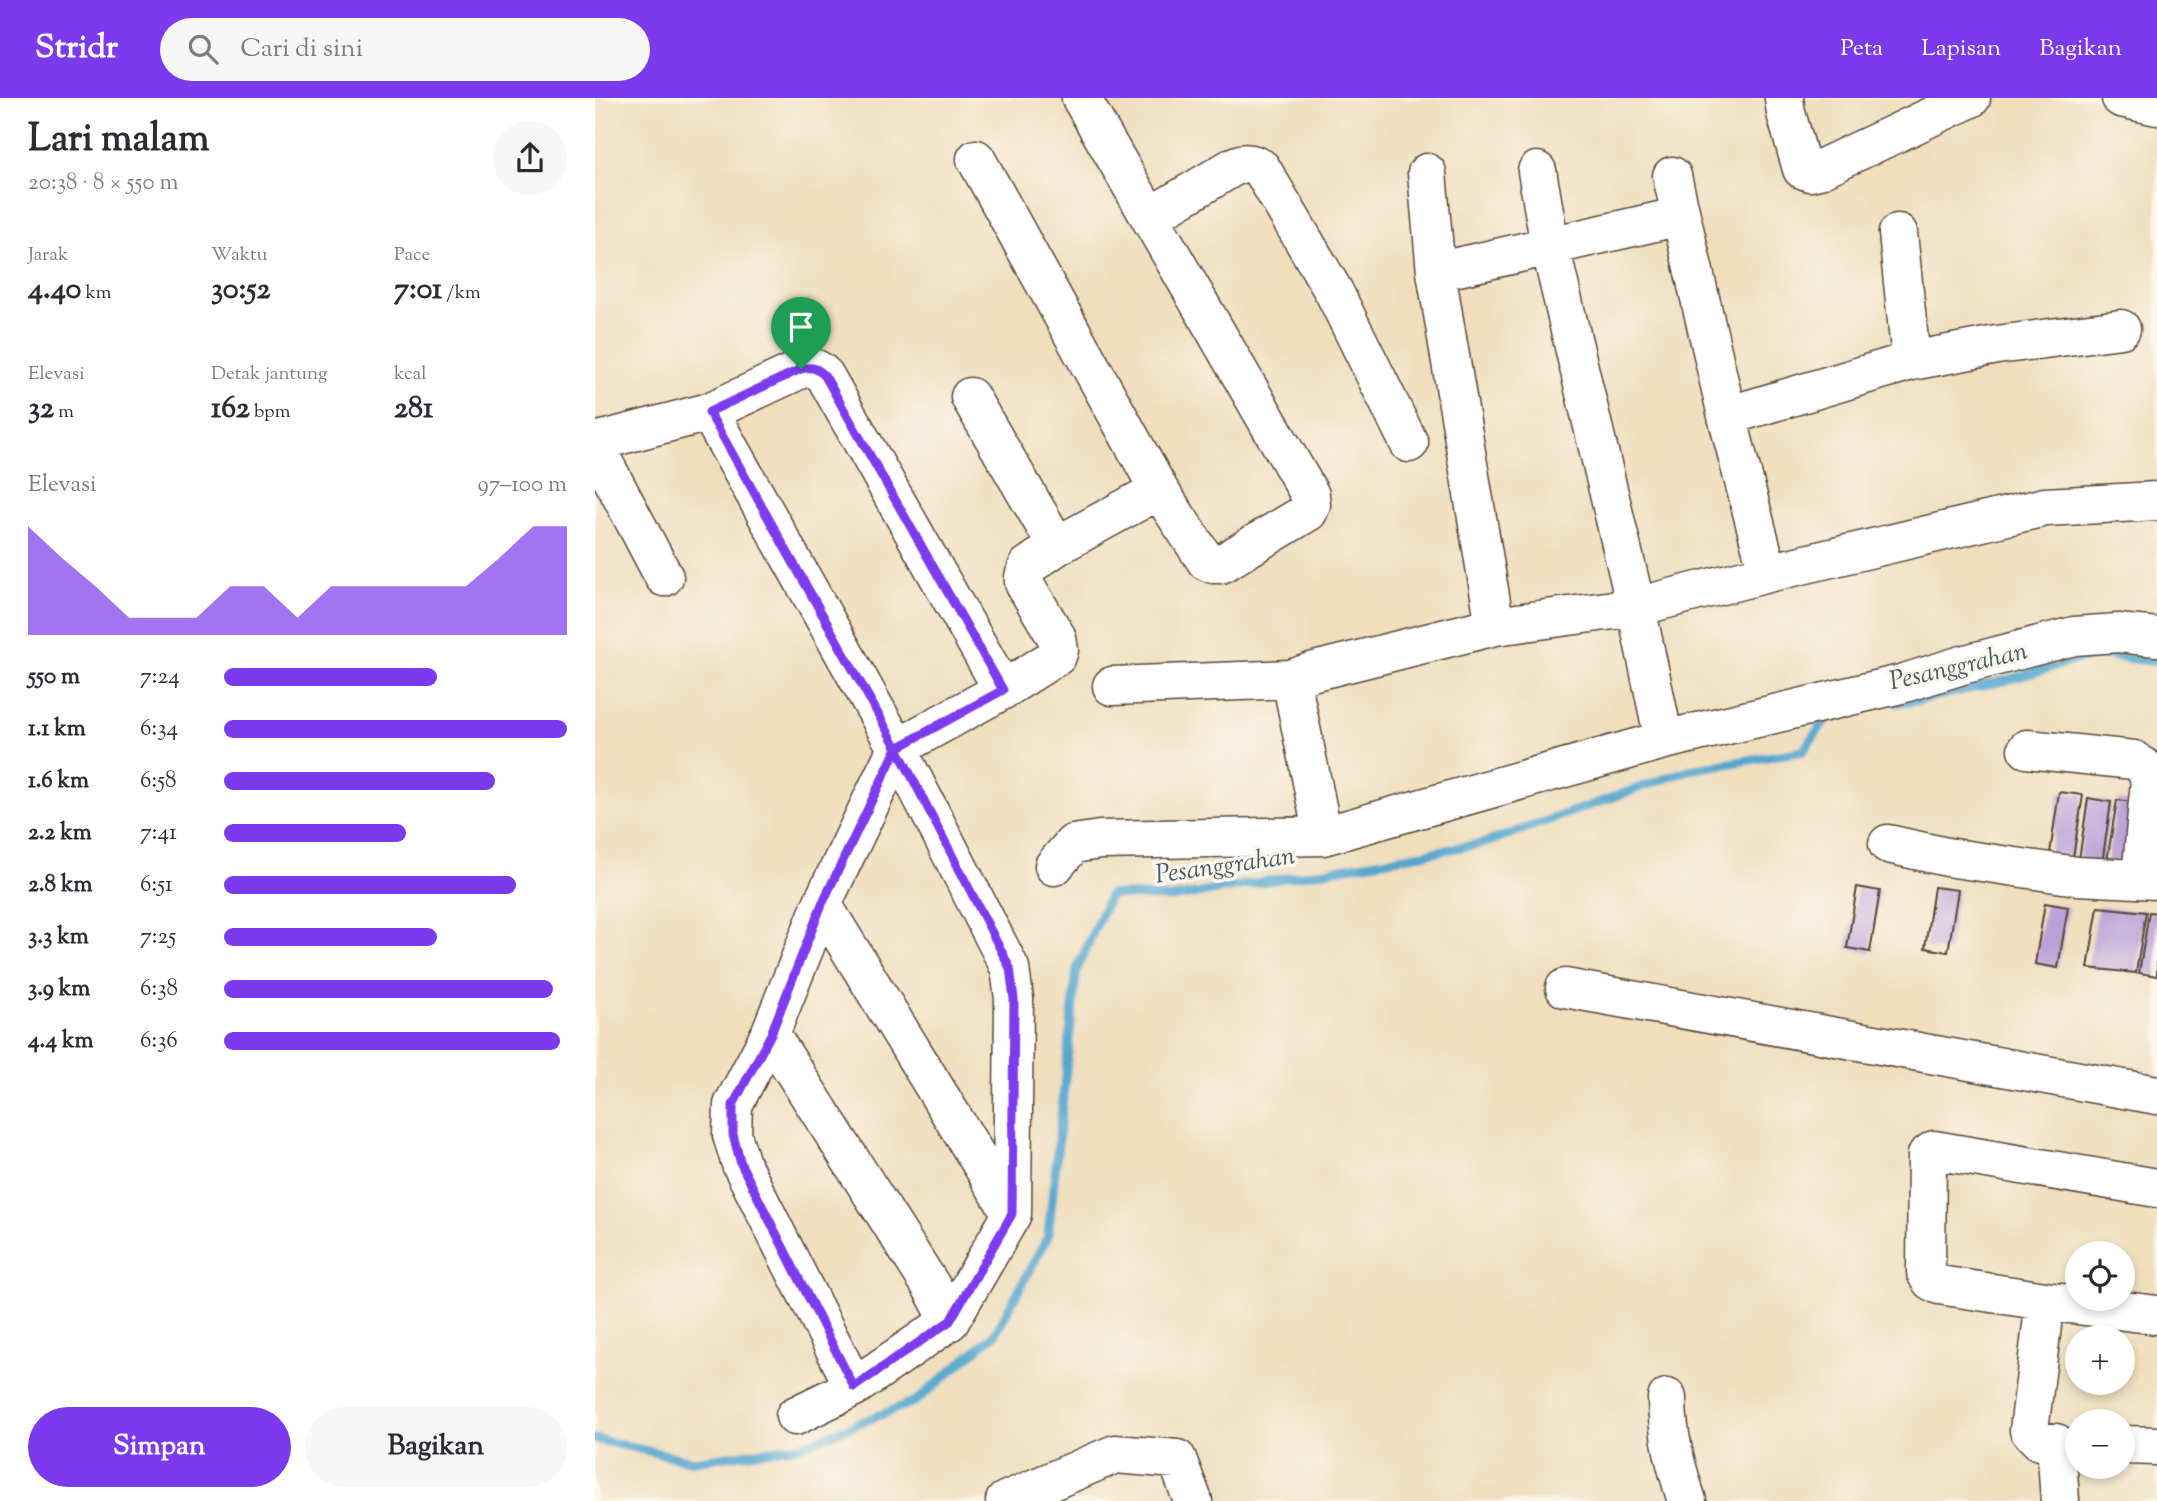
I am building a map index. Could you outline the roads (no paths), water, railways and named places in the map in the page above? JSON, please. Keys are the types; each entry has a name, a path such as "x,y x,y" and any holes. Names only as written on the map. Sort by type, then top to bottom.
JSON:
{"street":[{"path":"976,159 1159,490 1206,561 1221,564 1308,512 1311,505 1310,495 1081,98"},
{"path":"1786,108 1802,169 1809,172 1971,98"},
{"path":"2121,98 2157,106"},
{"path":"1151,216 1233,167 1253,163 1261,168 1333,292 1409,443"},
{"path":"1537,171 1550,246 1636,607 1664,740"},
{"path":"1427,173 1436,272 1495,626"},
{"path":"1672,176 1727,416 1768,573"},
{"path":"1436,272 1681,216"},
{"path":"1898,233 1911,361"},
{"path":"1727,416 1911,361 1997,345 2121,329"},
{"path":"664,578 595,444 709,412 801,369 818,369 825,376 1003,690"},
{"path":"970,397 1057,547"},
{"path":"709,412 897,748 1010,968 1014,999 1012,1214 950,1321 854,1387 795,1416"},
{"path":"854,1387 741,1164 733,1135 733,1105 771,1034 822,904 897,748 1052,661 1059,650 1057,638 1027,590 1024,577 1028,566 1159,490"},
{"path":"1112,686 1291,680 1311,672 1495,626 1636,607 2045,507 2157,501"},
{"path":"1054,866 1073,844 1100,840 1323,836 1664,740 1901,684 2074,636 2118,633 2157,636"},
{"path":"1291,680 1323,836"},
{"path":"1888,844 1947,857 2064,874 2149,879 2150,780 2144,767 2134,760 2027,749"},
{"path":"822,904 1012,1214"},
{"path":"1565,988 2157,1094"},
{"path":"771,1034 931,1286 950,1321"},
{"path":"2157,1188 1934,1150 1927,1155 1926,1273 1931,1281 2045,1301 2157,1315"},
{"path":"2045,1301 2029,1430 2040,1441 2065,1443"},
{"path":"1667,1398 1672,1452 1687,1501"},
{"path":"2135,1445 2157,1446"},
{"path":"1005,1501 1115,1454 1177,1459 1193,1501"},
{"path":"2060,1501 2065,1460"}],"waterway":[{"name":"Pesanggrahan","path":"1896,703 2008,680 2096,654 2157,662"},
{"name":"Pesanggrahan","path":"595,1439 693,1461 800,1446 916,1401 995,1334 1048,1236 1077,969 1110,894 1171,898 1485,843 1689,770 1803,751 1830,714"}]}
